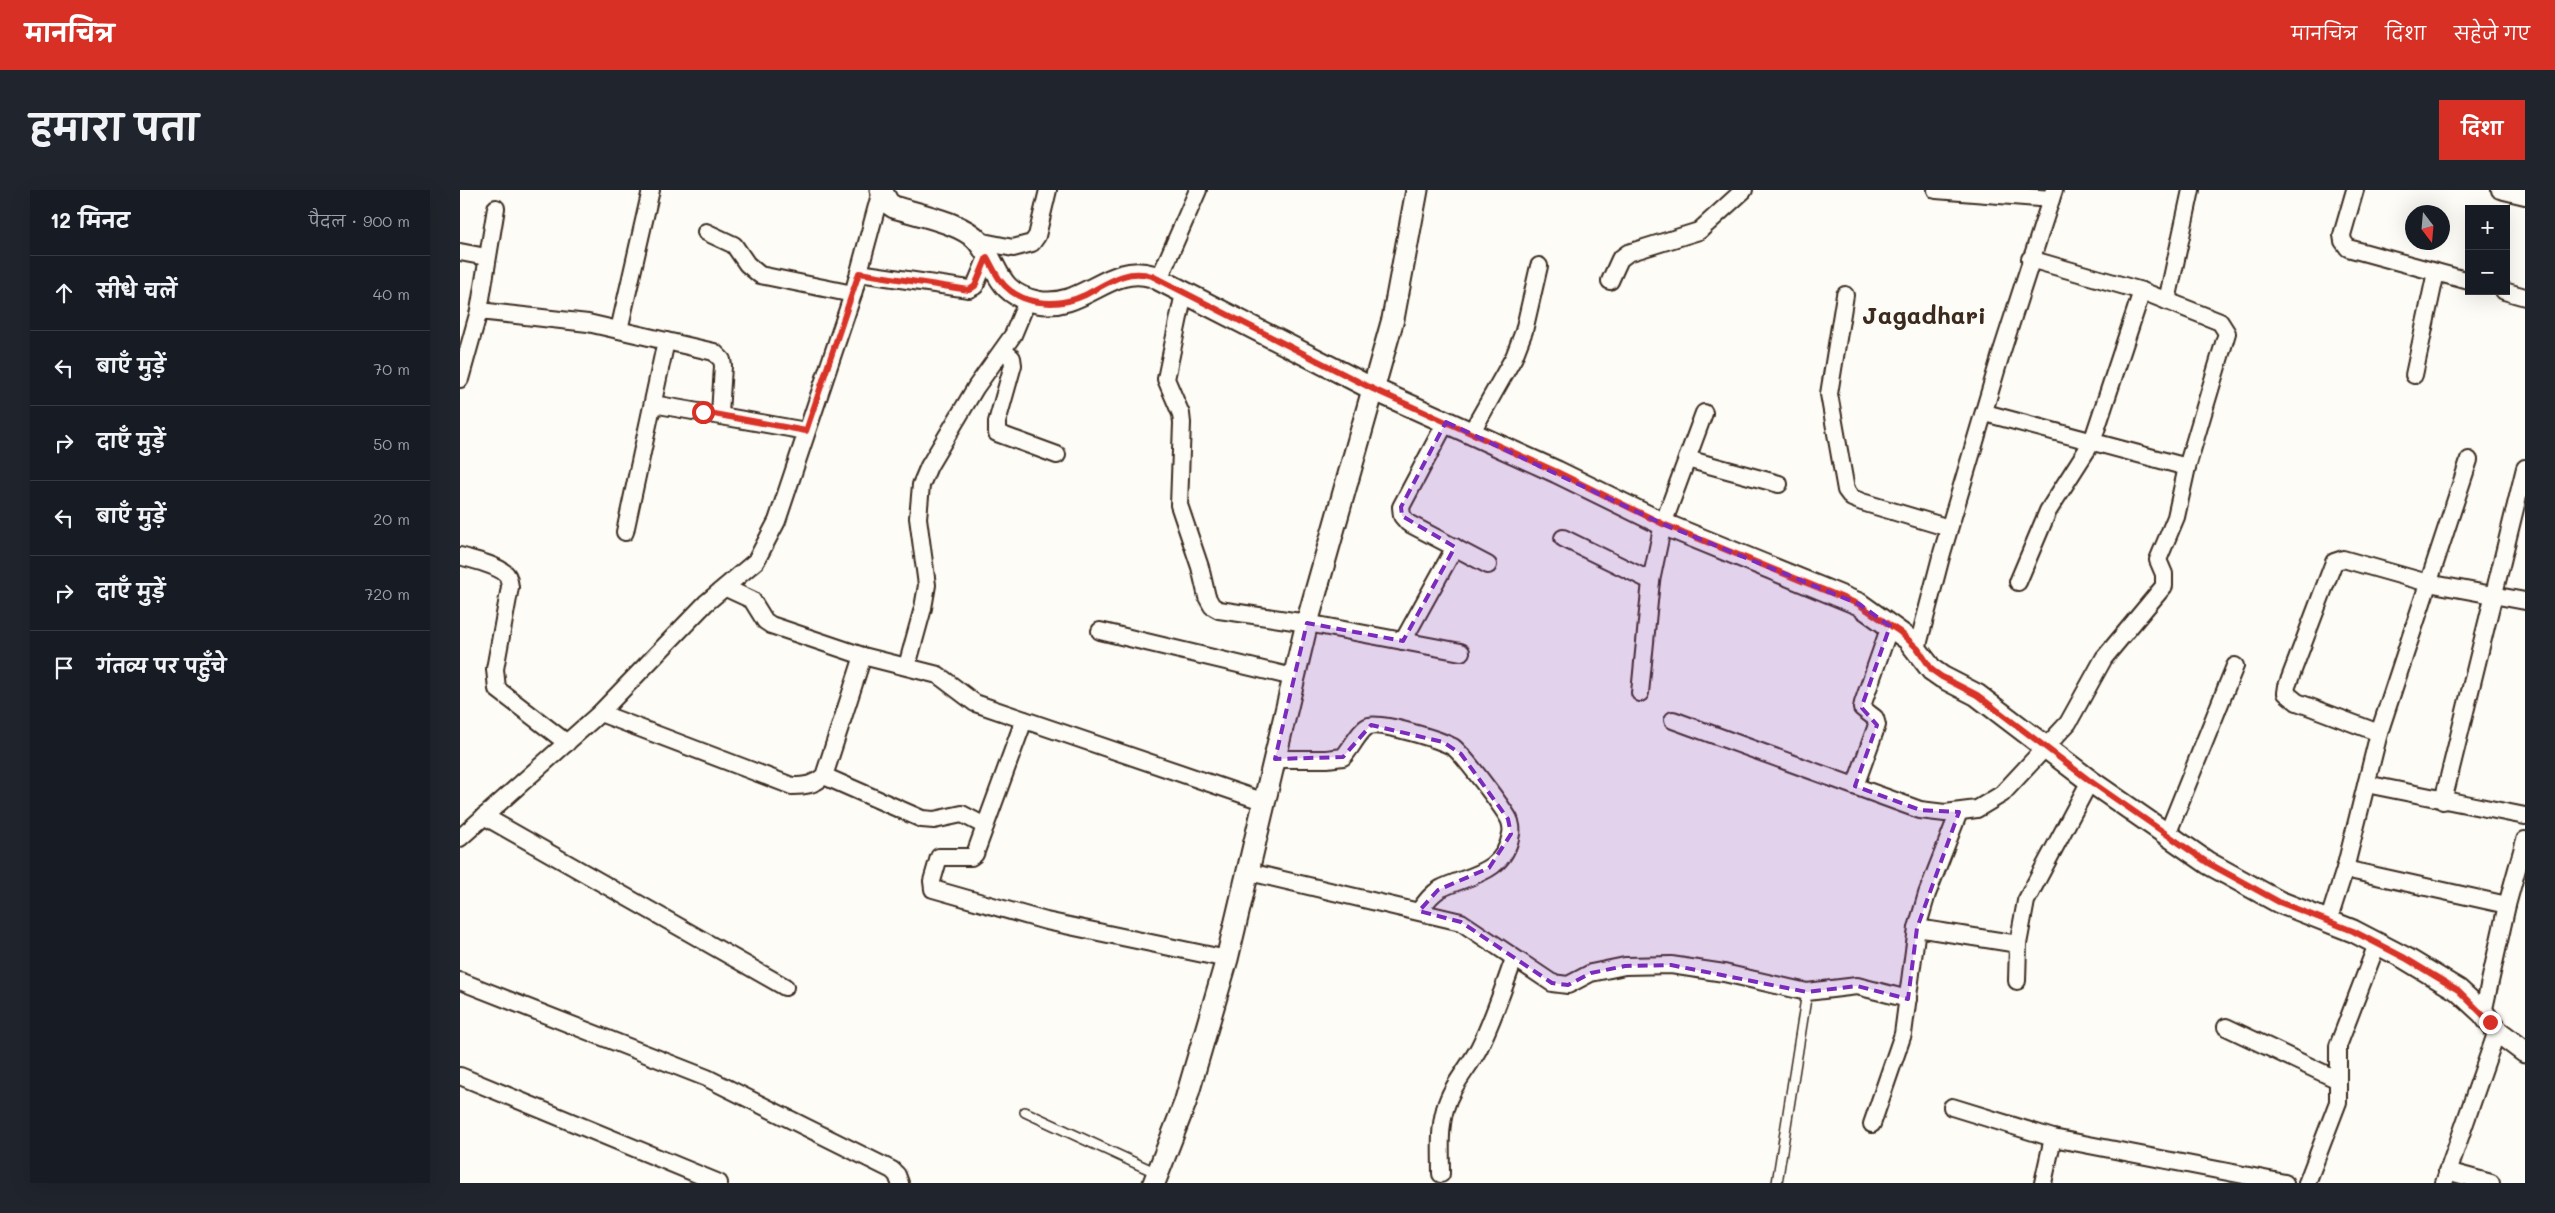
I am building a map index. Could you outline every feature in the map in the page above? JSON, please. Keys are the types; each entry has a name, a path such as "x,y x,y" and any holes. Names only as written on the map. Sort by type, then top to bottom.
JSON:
{"street":[{"path":"619,330 651,190"},
{"path":"881,190 888,203 894,207 955,227 983,249 1000,280 1010,290 1028,299 1056,303 1070,301 1115,278 1139,272 1159,279 1373,389 1663,524 1858,604 1890,626 1918,649 1932,670 1977,695 2090,781 2208,863 2254,889 2377,944 2458,990 2483,1013 2497,1031 2525,1052"},
{"path":"460,838 600,713 706,603 756,561 777,521 853,294 881,190"},
{"path":"983,249 1013,248 1032,243 1036,236 1048,190"},
{"path":"1159,279 1198,190"},
{"path":"1155,1178 1185,1103 1227,959 1307,623 1393,319 1417,190"},
{"path":"1610,281 1620,259 1628,253 1698,231 1744,190"},
{"path":"1918,649 1949,528 2030,259 2053,194 1936,190"},
{"path":"2167,301 2191,190"},
{"path":"2355,190 2342,235 2348,248 2465,280"},
{"path":"2500,190 2525,196"},
{"path":"460,379 479,311 486,257 496,208"},
{"path":"706,232 734,245 747,264 760,275 853,294"},
{"path":"859,273 969,290 975,286 983,249"},
{"path":"460,252 486,257"},
{"path":"1673,720 1920,810 1959,812 1977,809 2002,794 2046,748 2077,710 2104,658 2126,629 2161,592 2165,580 2158,560 2176,517 2187,467 2227,334 2220,322 2142,291 2030,259"},
{"path":"1471,433 1514,357 1524,331 1539,266"},
{"path":"2414,375 2436,272"},
{"path":"2018,582 2048,511 2092,442 2142,291"},
{"path":"1184,293 1166,379 1181,414 1182,423 1179,506 1200,566 1207,597 1212,606 1219,610 1307,623 1461,652"},
{"path":"2510,293 2525,297"},
{"path":"1846,295 1829,394 1846,490 1852,498 1862,502 1949,528"},
{"path":"907,666 923,608 927,585 918,518 922,485 930,466 976,387 1014,335 1028,299"},
{"path":"479,311 588,323 714,352 719,356 723,366 720,414"},
{"path":"625,532 666,342"},
{"path":"1003,350 1012,358 1013,365 997,422 997,433 1057,455"},
{"path":"653,404 720,414 806,431"},
{"path":"1640,693 1652,581 1663,524 1704,413"},
{"path":"1985,413 2187,467"},
{"path":"1446,422 1402,507 1402,516 1408,523 1488,565"},
{"path":"1686,458 1779,484"},
{"path":"2328,922 2346,869 2378,733 2469,460"},
{"path":"2442,801 2495,595 2525,468"},
{"path":"1563,538 1652,581"},
{"path":"1403,641 1455,547"},
{"path":"460,556 506,573 509,578 510,587 495,669 498,689 567,743"},
{"path":"2378,733 2297,702 2286,693 2286,686 2334,562 2343,559 2428,583 2525,602"},
{"path":"726,588 752,600 765,621 771,625 863,656 938,675 975,703 1265,802"},
{"path":"1856,786 1877,725 1875,718 1862,708 1863,703 1890,626"},
{"path":"1100,631 1293,677"},
{"path":"600,713 792,786 805,786 817,782 824,776 863,656"},
{"path":"2167,835 2235,666"},
{"path":"1024,720 975,854 970,857 939,857 932,881 936,891 1046,921 1227,959"},
{"path":"1275,758 1327,759 1343,757 1365,728 1371,725 1382,726 1443,742 1461,754 1508,819 1511,834 1498,860 1489,868 1438,890 1419,911"},
{"path":"824,776 922,819 934,820 962,814 985,826"},
{"path":"2017,981 2018,944 2026,901 2090,781"},
{"path":"2366,784 2442,801 2525,816"},
{"path":"1872,1124 1899,1052 1918,928 1927,894 1959,812"},
{"path":"484,816 785,987"},
{"path":"2483,1013 2507,905 2525,840"},
{"path":"2346,869 2507,905"},
{"path":"1249,872 1461,922 1496,944 1514,959 1552,983 1560,985 1568,985 1591,973 1604,969 1646,964 1671,965 1807,992 1857,986 1908,999"},
{"path":"1918,928 2018,944"},
{"path":"2307,1183 2338,1102 2338,1046 2377,944"},
{"path":"1441,1174 1442,1124 1446,1107 1458,1081 1470,1065 1485,1035 1514,959"},
{"path":"460,981 744,1095 892,1170 898,1175 900,1183"},
{"path":"2226,1027 2338,1080"},
{"path":"2491,1183 2446,1177 2497,1031"},
{"path":"460,1076 719,1183"},
{"path":"1952,1107 2052,1138 2285,1183"},
{"path":"2043,1183 2052,1138"}],"lane":[{"path":"1777,1183 1807,992"},
{"path":"1025,1112 1155,1178"}],"highlighted area":[{"path":"1446,422 1663,524 1859,604 1890,626 1863,703 1862,708 1877,725 1855,786 1920,810 1959,812 1917,928 1908,999 1857,986 1807,992 1671,965 1625,966 1591,973 1568,985 1552,983 1461,922 1419,911 1438,890 1489,868 1511,834 1508,819 1461,754 1443,742 1371,725 1343,757 1275,759 1307,623 1403,641 1455,547 1402,516 1401,507"}],"district":[{"name":"Jagadhari","path":"1924,314"}],"route":[{"path":"703,412 806,431 859,273 969,290 978,281 987,257 1000,280 1010,290 1021,297 1038,302 1056,303 1070,301 1083,296 1126,274 1139,272 1152,276 1373,389 1557,472 1663,524 1776,571 1816,585 1858,604 1908,639 1918,649 1932,670 1977,695 2090,781 2208,863 2279,902 2353,931 2405,958 2458,990 2490,1022"}]}
